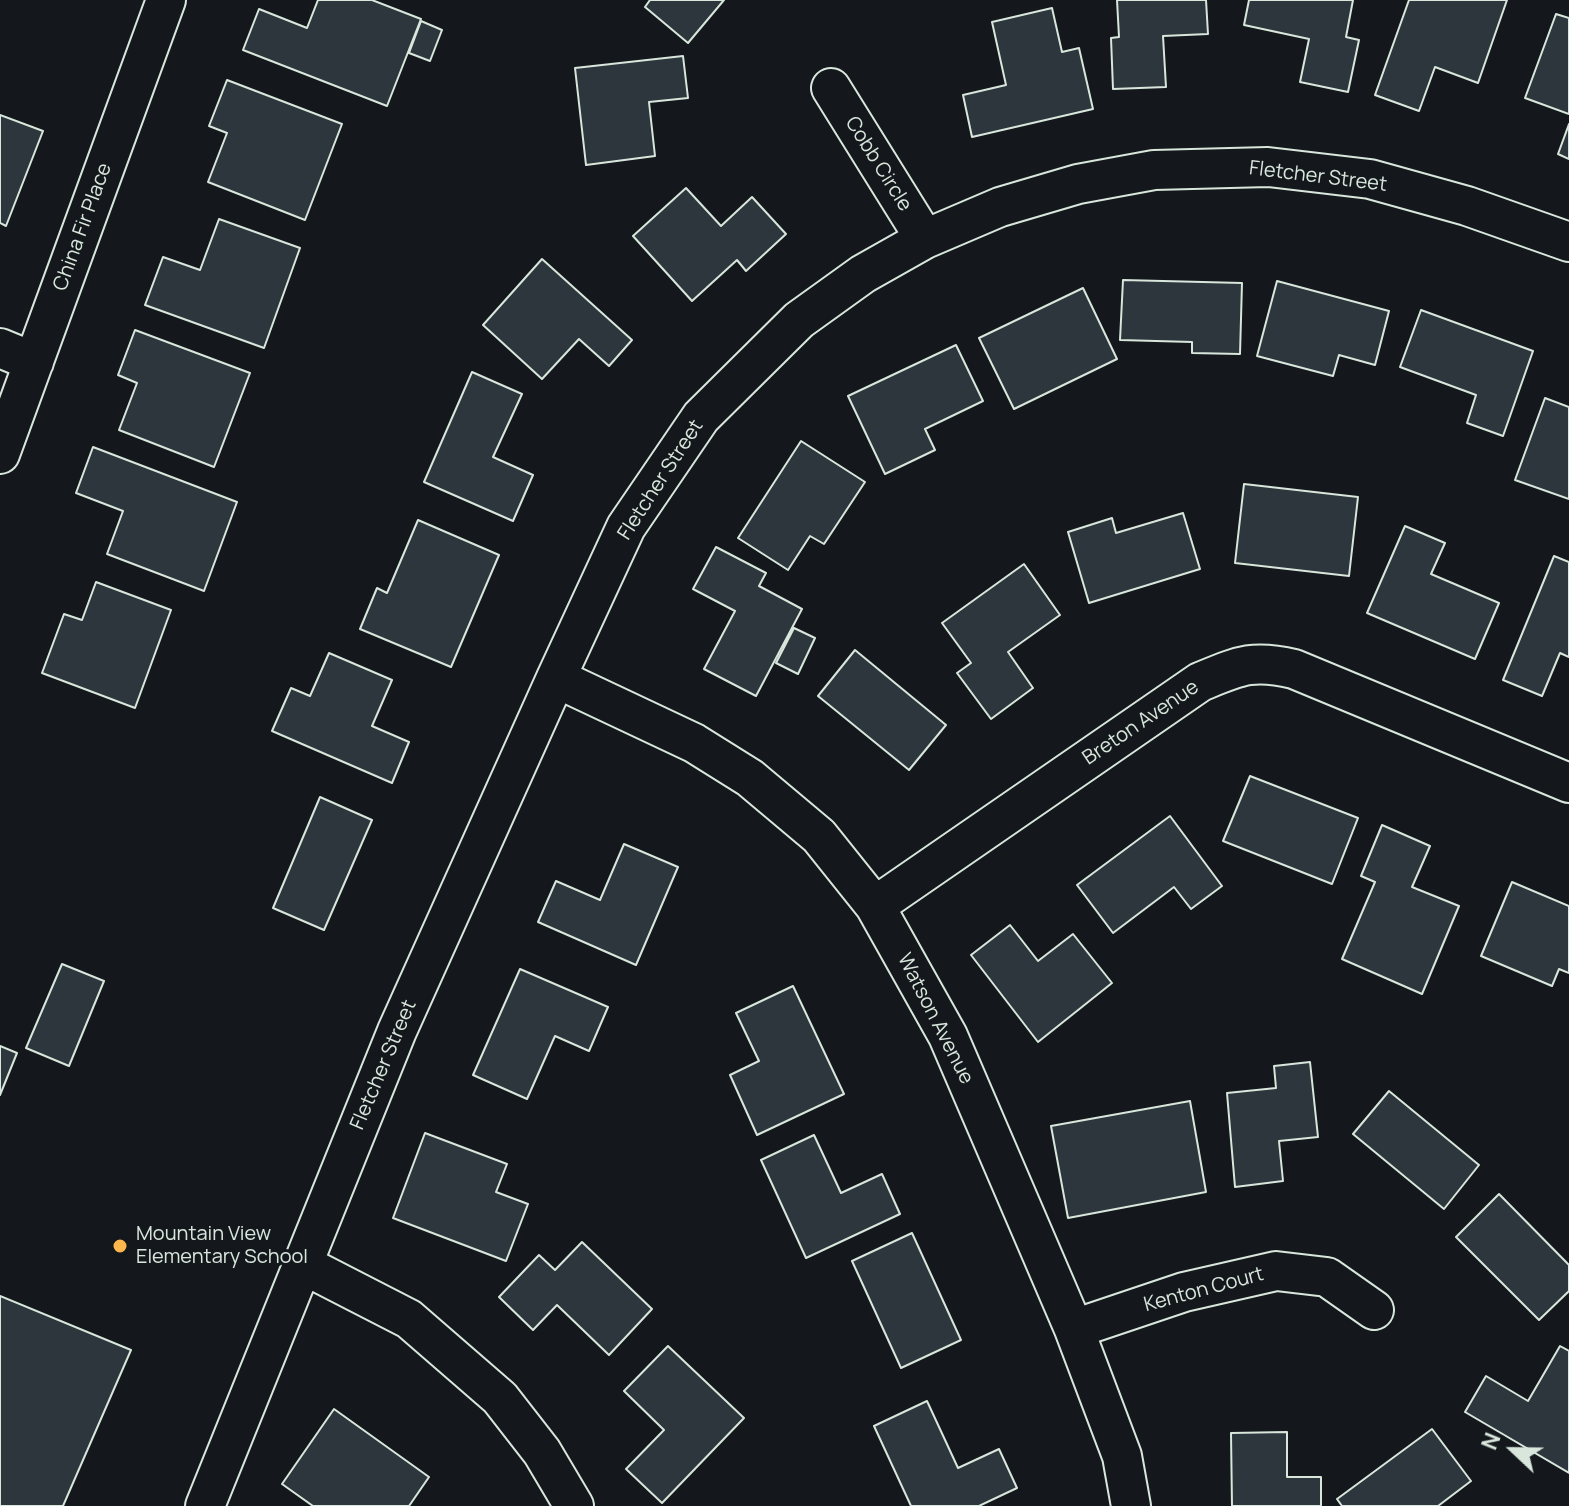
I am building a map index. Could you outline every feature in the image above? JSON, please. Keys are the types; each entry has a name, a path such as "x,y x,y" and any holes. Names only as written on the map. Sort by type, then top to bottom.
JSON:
{"street":[{"name":"China Fir Place","path":"0,454 17,355 166,0"},
{"name":"Cobb Circle","path":"831,88 925,239"},
{"name":"Fletcher Street","path":"205,1506 397,1031 626,527 701,417 799,320 863,274 925,239 1000,207 1078,184 1154,170 1268,167 1370,179 1467,206 1569,242"},
{"name":"Breton Avenue","path":"875,906 1200,682 1240,666 1271,664 1294,669 1569,783"},
{"name":"Watson Avenue","path":"556,678 694,743 750,778 819,836 875,906 948,1036 1074,1329 1122,1456 1131,1506"},
{"path":"302,1264 409,1319 500,1398 542,1452 574,1506"},
{"name":"Kenton Court","path":"1074,1329 1184,1292 1276,1271 1327,1277 1374,1310"}],"building":[{"path":"318,0 372,0 421,19 387,106 243,50 259,9 307,28"},
{"path":"650,0 724,0 688,43 645,7"},
{"path":"1117,0 1206,0 1208,34 1163,36 1166,87 1113,89 1111,38 1119,37"},
{"path":"1249,0 1353,0 1346,37 1359,40 1348,92 1300,82 1309,39 1244,25"},
{"path":"1409,0 1507,0 1478,83 1435,67 1419,111 1375,95"},
{"path":"1052,8 1062,52 1079,48 1093,109 972,137 963,95 1006,85 992,22"},
{"path":"1556,14 1569,18 1569,114 1525,98"},
{"path":"421,21 442,30 430,61 409,53"},
{"path":"683,56 688,98 649,102 655,156 586,165 575,68"},
{"path":"227,80 342,124 305,220 208,182 227,133 209,126"},
{"path":"0,115 43,131 6,226 0,223"},
{"path":"1569,124 1569,159 1558,154"},
{"path":"686,188 721,226 752,197 786,234 746,271 737,260 692,301 633,236"},
{"path":"219,219 300,248 264,348 145,305 163,257 200,270"},
{"path":"542,259 632,340 609,366 579,339 542,379 483,325"},
{"path":"1123,280 1242,283 1240,354 1192,353 1192,342 1120,340"},
{"path":"1277,281 1389,311 1375,365 1339,355 1333,376 1257,356"},
{"path":"1083,288 1117,359 1014,409 979,338"},
{"path":"1421,310 1533,351 1503,436 1467,423 1476,395 1400,367"},
{"path":"135,330 250,373 214,467 119,430 137,383 118,375"},
{"path":"956,345 983,401 925,429 935,450 885,474 848,396"},
{"path":"472,372 522,394 493,457 533,475 513,521 424,482"},
{"path":"1545,398 1569,407 1569,499 1515,480"},
{"path":"801,441 865,482 824,544 810,536 788,570 738,538"},
{"path":"93,447 237,502 204,591 107,554 123,511 76,493"},
{"path":"1244,484 1358,497 1349,576 1235,563"},
{"path":"1183,513 1200,569 1089,603 1068,532 1112,518 1116,533"},
{"path":"418,520 499,555 451,667 360,629 377,588 387,593"},
{"path":"1405,526 1445,543 1431,574 1499,603 1475,659 1367,613"},
{"path":"716,547 766,573 759,586 802,609 756,696 704,669 735,611 693,589"},
{"path":"1554,556 1569,562 1569,657 1560,653 1542,696 1503,680"},
{"path":"1024,564 1060,615 1008,652 1033,688 991,719 957,673 971,663 942,623"},
{"path":"96,582 171,610 135,708 42,673 64,614 82,620"},
{"path":"794,628 815,638 798,674 776,663"},
{"path":"855,650 946,725 909,770 818,696"},
{"path":"329,653 392,680 372,726 409,742 392,783 272,731 291,688 310,696"},
{"path":"1250,776 1358,818 1332,884 1223,841"},
{"path":"320,797 372,820 324,930 273,908"},
{"path":"1170,816 1222,886 1191,909 1174,887 1113,933 1077,885"},
{"path":"1382,825 1430,846 1412,887 1459,906 1422,994 1342,959 1375,882 1361,876"},
{"path":"624,844 678,867 636,965 538,922 556,881 600,900"},
{"path":"1512,882 1569,906 1569,973 1559,969 1552,986 1481,956"},
{"path":"1010,925 1038,961 1073,934 1112,983 1038,1042 971,955"},
{"path":"62,964 104,981 69,1066 26,1048"},
{"path":"520,969 608,1007 589,1051 555,1036 527,1099 473,1075"},
{"path":"793,986 844,1094 757,1135 730,1075 759,1061 736,1013"},
{"path":"0,1046 17,1053 0,1095"},
{"path":"1310,1062 1318,1137 1279,1141 1283,1181 1235,1187 1227,1093 1276,1088 1274,1066"},
{"path":"1389,1091 1479,1165 1444,1209 1353,1134"},
{"path":"1190,1101 1206,1192 1068,1218 1051,1126"},
{"path":"425,1133 507,1164 496,1192 528,1204 506,1261 393,1218"},
{"path":"814,1135 841,1193 882,1174 900,1214 806,1258 761,1160"},
{"path":"1499,1194 1569,1265 1569,1291 1539,1320 1456,1237"},
{"path":"912,1233 961,1340 901,1368 852,1261"},
{"path":"582,1242 652,1309 609,1355 557,1305 533,1330 499,1297 539,1255 555,1270"},
{"path":"0,1296 131,1350 63,1506 0,1506"},
{"path":"668,1346 744,1418 662,1503 626,1469 664,1430 624,1391"},
{"path":"1560,1346 1569,1351 1569,1473 1465,1412 1486,1376 1528,1401"},
{"path":"927,1401 958,1468 999,1449 1017,1488 979,1506 911,1506 874,1426"},
{"path":"334,1409 429,1477 409,1506 313,1506 282,1484"},
{"path":"1432,1429 1471,1481 1438,1506 1342,1506 1337,1499"},
{"path":"1287,1432 1287,1477 1321,1477 1321,1506 1232,1506 1231,1433"}],"place":[{"name":"Mountain View Elementary School","path":"120,1246"}]}
